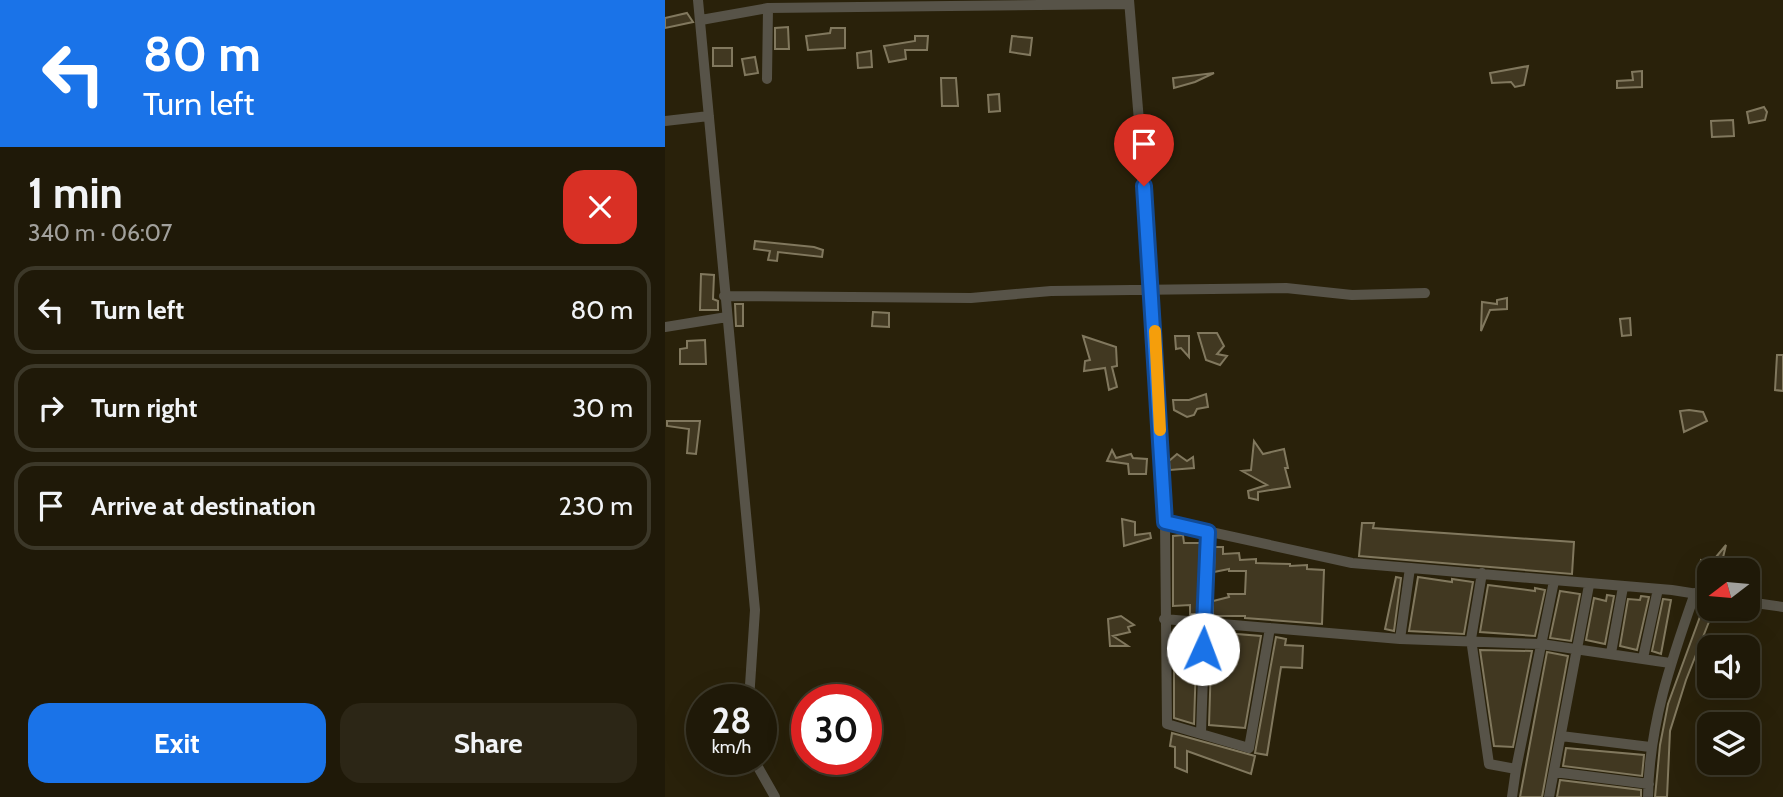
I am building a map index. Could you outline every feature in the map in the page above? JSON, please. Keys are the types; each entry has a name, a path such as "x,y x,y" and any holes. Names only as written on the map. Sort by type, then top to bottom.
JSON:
{"street":[{"path":"698,0 755,610 750,684"},
{"path":"701,20 768,8 1129,2 1153,291 1165,522 1167,724 1249,748 1270,628"},
{"path":"767,79 768,8"},
{"path":"665,121 709,116"},
{"path":"724,296 971,298 1051,291 1286,288 1352,295 1425,293"},
{"path":"665,327 727,317"},
{"path":"1165,522 1329,559 1695,593 1670,663 1650,747 1649,797"},
{"path":"1201,733 1208,532"},
{"path":"1400,639 1411,568"},
{"path":"1482,573 1471,639 1489,764 1516,769"},
{"path":"1512,797 1554,581"},
{"path":"1549,797 1589,585"},
{"path":"1611,653 1623,586"},
{"path":"1643,658 1658,589"},
{"path":"1761,604 1783,607"},
{"path":"1164,619 1400,639 1471,639 1579,647 1670,663"},
{"path":"1561,736 1650,747"},
{"path":"1554,772 1649,784"},
{"path":"763,775 775,797"}],"building":[{"path":"687,13 693,22 665,28 665,18"},
{"path":"788,27 789,49 775,49 775,28"},
{"path":"831,28 845,28 845,48 808,50 806,36 830,33"},
{"path":"915,36 928,36 927,50 905,50 906,59 889,62 884,46 915,41"},
{"path":"1012,36 1032,38 1030,55 1010,52"},
{"path":"713,48 732,48 732,66 713,66"},
{"path":"871,51 872,67 858,68 857,53"},
{"path":"755,57 758,73 745,75 742,59"},
{"path":"1528,66 1524,85 1515,87 1511,82 1492,83 1490,73"},
{"path":"1642,71 1642,87 1617,88 1617,81 1633,80 1632,72"},
{"path":"1214,73 1195,82 1174,88 1173,78"},
{"path":"941,78 956,78 958,106 942,106"},
{"path":"999,94 1000,111 989,112 988,95"},
{"path":"1764,107 1767,112 1765,120 1749,123 1747,112"},
{"path":"1733,120 1734,136 1712,137 1711,121"},
{"path":"755,241 814,247 823,250 822,257 778,252 777,261 768,260 770,251 754,249"},
{"path":"701,274 714,275 713,299 718,301 718,310 700,310"},
{"path":"1507,298 1507,309 1490,310 1481,331 1482,302 1497,304 1497,300"},
{"path":"735,304 743,304 743,326 736,326"},
{"path":"873,312 889,313 889,327 872,326"},
{"path":"1630,318 1631,335 1622,336 1620,319"},
{"path":"1198,333 1217,333 1224,346 1217,354 1227,356 1220,365 1206,360"},
{"path":"1083,336 1116,347 1117,366 1112,367 1117,387 1109,390 1105,368 1084,371 1085,361 1090,360"},
{"path":"1175,336 1189,336 1189,357 1181,348 1176,349"},
{"path":"705,340 706,364 680,364 680,349 687,348 687,341"},
{"path":"1777,355 1783,355 1783,391 1775,390"},
{"path":"1206,394 1208,407 1197,409 1194,415 1187,417 1174,410 1173,400 1189,400"},
{"path":"1680,411 1703,412 1707,421 1684,432"},
{"path":"667,421 700,421 696,454 687,453 689,429 667,426"},
{"path":"1254,441 1263,454 1284,449 1290,487 1258,492 1258,500 1249,498 1248,491 1267,485 1242,471 1251,470"},
{"path":"1112,450 1116,458 1131,454 1133,458 1147,459 1146,474 1129,474 1128,464 1107,461"},
{"path":"1177,454 1187,461 1193,457 1194,468 1170,470 1169,461"},
{"path":"1122,519 1135,522 1135,535 1150,533 1151,538 1124,546"},
{"path":"1362,523 1374,523 1373,528 1574,542 1572,574 1359,556"},
{"path":"1183,535 1184,543 1200,543 1198,614 1190,614 1190,605 1173,606 1173,536"},
{"path":"1726,545 1723,558 1715,558"},
{"path":"1215,547 1223,547 1223,554 1239,553 1240,560 1256,559 1256,563 1290,566 1307,565 1307,569 1324,570 1322,624 1245,616 1213,616 1213,601 1229,597 1228,594 1245,594 1246,571 1229,569 1214,572"},
{"path":"1396,577 1401,578 1394,631 1385,629"},
{"path":"1418,577 1473,582 1464,634 1409,631"},
{"path":"1488,585 1545,590 1535,636 1480,632"},
{"path":"1560,591 1580,594 1571,641 1550,638"},
{"path":"1607,595 1614,596 1605,644 1586,640 1594,598 1606,601"},
{"path":"1641,596 1649,597 1637,650 1620,646 1628,599 1640,600"},
{"path":"1663,599 1671,600 1661,654 1652,651"},
{"path":"1121,616 1134,625 1128,627 1130,632 1113,636 1128,646 1110,646 1108,619"},
{"path":"1698,621 1709,621 1704,635 1697,635 1697,652 1670,731 1667,797 1655,797 1660,745 1668,704"},
{"path":"1174,630 1197,631 1194,724 1174,718"},
{"path":"1212,632 1261,636 1245,728 1209,725"},
{"path":"1276,637 1286,639 1285,645 1303,646 1302,668 1281,667 1267,755 1255,753"},
{"path":"1480,650 1532,651 1513,747 1494,746"},
{"path":"1547,652 1568,656 1542,797 1520,797"},
{"path":"1172,733 1255,756 1251,774 1187,751 1187,772 1175,767 1175,747 1170,746"},
{"path":"1566,748 1644,755 1642,776 1563,766"},
{"path":"1560,780 1641,790 1641,797 1557,797"}],"slow traffic":[{"path":"1155,331 1160,430"}],"route":[{"path":"1144,186 1153,291 1165,522 1208,532 1203,649"}]}
